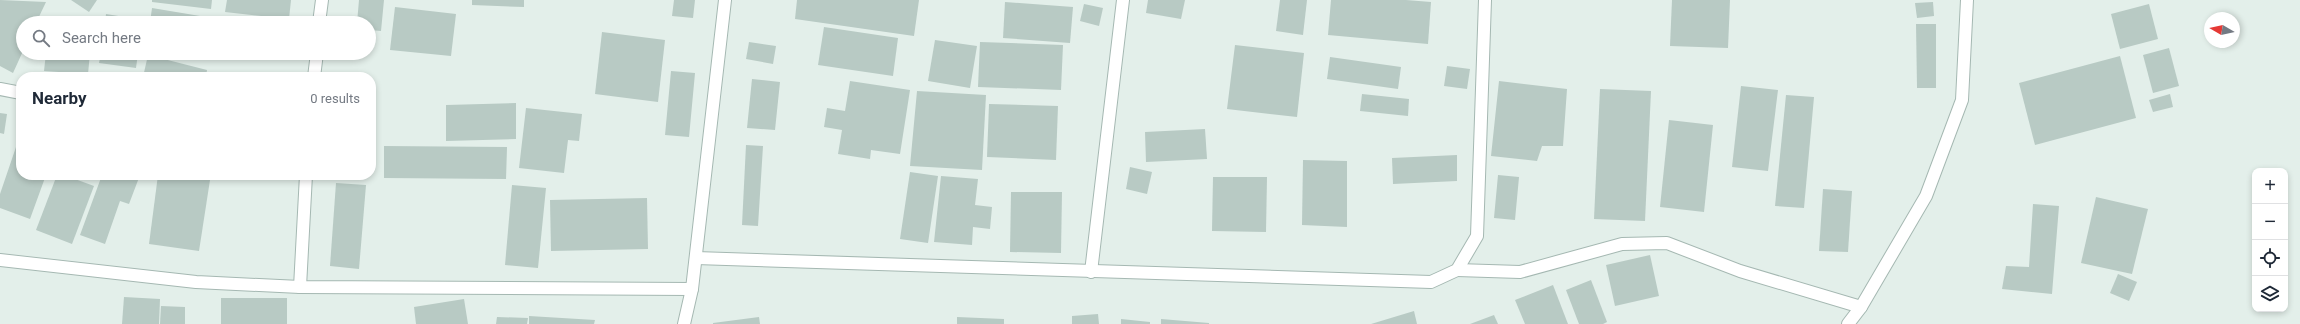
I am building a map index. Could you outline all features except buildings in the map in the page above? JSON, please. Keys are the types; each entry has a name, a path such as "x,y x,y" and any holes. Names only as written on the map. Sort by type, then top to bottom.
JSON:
{"street":[{"path":"320,16 322,0"},
{"path":"684,324 692,289 696,258 724,0"},
{"path":"1091,272 1123,0"},
{"path":"1458,270 1477,236 1485,0"},
{"path":"1848,324 1861,307 1926,196 1962,100 1967,0"},
{"path":"315,72 316,60"},
{"path":"0,89 16,92"},
{"path":"300,287 306,180"},
{"path":"696,258 1431,282 1458,270 1520,272 1622,244 1667,244 1740,271 1861,307"},
{"path":"0,260 196,282 300,287 692,289"}]}
